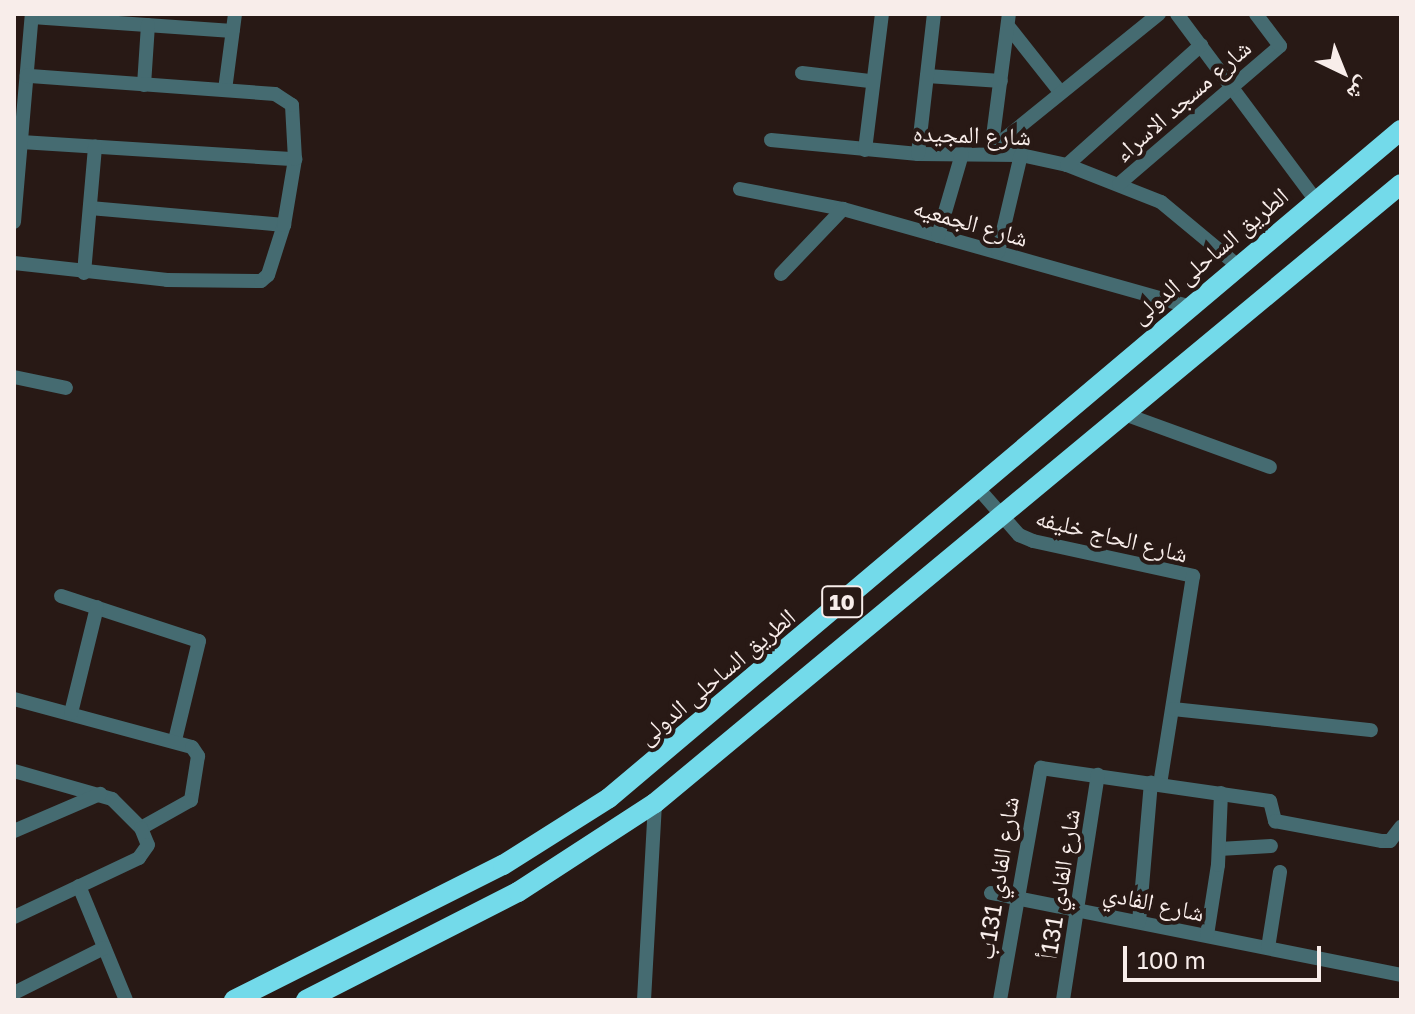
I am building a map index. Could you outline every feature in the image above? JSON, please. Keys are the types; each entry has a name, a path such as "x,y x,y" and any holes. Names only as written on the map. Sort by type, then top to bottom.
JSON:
{"highway":[{"name":"الطريق الساحلى الدولى","path":"234,1000 503,865 575,822 652,764 1237,265 1401,130"},
{"name":"10","path":"306,1000 518,892 655,803 1127,415 1401,184"}],"street":[{"path":"225,90 235,14"},
{"path":"865,150 870,81 882,14"},
{"path":"918,154 934,14"},
{"path":"991,152 1159,14"},
{"path":"1177,14 1315,199"},
{"name":"شارع مسجد الاسراء","path":"1119,184 1281,43 1256,14"},
{"path":"1008,20 1061,93"},
{"path":"991,152 1008,20"},
{"path":"14,28 31,21 233,31"},
{"path":"14,222 31,21"},
{"path":"144,85 148,25"},
{"path":"1067,165 1201,45"},
{"path":"802,73 870,81"},
{"path":"14,263 84,273 261,281 268,275 284,225 295,159 295,116 285,98 225,90 27,76"},
{"path":"927,76 1001,81"},
{"name":"شارع المجيده","path":"771,140 918,154 991,152 1067,165 1161,202 1237,265"},
{"path":"21,142 295,159"},
{"path":"84,273 95,146"},
{"path":"938,236 962,154"},
{"path":"998,252 1021,155"},
{"name":"شارع الجمعيه","path":"740,189 843,209 1189,306"},
{"path":"90,208 284,225"},
{"path":"781,274 843,209"},
{"path":"14,377 66,388"},
{"path":"1127,415 1270,467"},
{"name":"شارع الحاج خليفه","path":"977,487 1019,535 1054,548 1191,574 1173,709 1156,784 1139,922"},
{"path":"61,596 199,641 175,740"},
{"path":"71,713 97,607"},
{"path":"14,699 192,747 198,756 194,794 183,807 141,828"},
{"path":"1173,709 1371,730"},
{"name":"شارع الفادي 131ب","path":"1000,1000 1036,774 1045,768 1098,775"},
{"path":"14,771 101,794 124,808 141,828 148,845 139,858 14,917"},
{"path":"1098,775 1272,802 1275,821 1382,841 1390,841 1401,827"},
{"name":"شارع الفادي 131أ","path":"1063,1000 1098,775"},
{"path":"1207,935 1219,849 1221,793"},
{"path":"14,831 101,794"},
{"path":"644,1000 655,803"},
{"path":"1219,849 1271,846"},
{"path":"1268,948 1280,872"},
{"path":"79,886 126,1000"},
{"name":"شارع الفادي","path":"991,893 1401,975"},
{"path":"14,993 104,948"}]}
